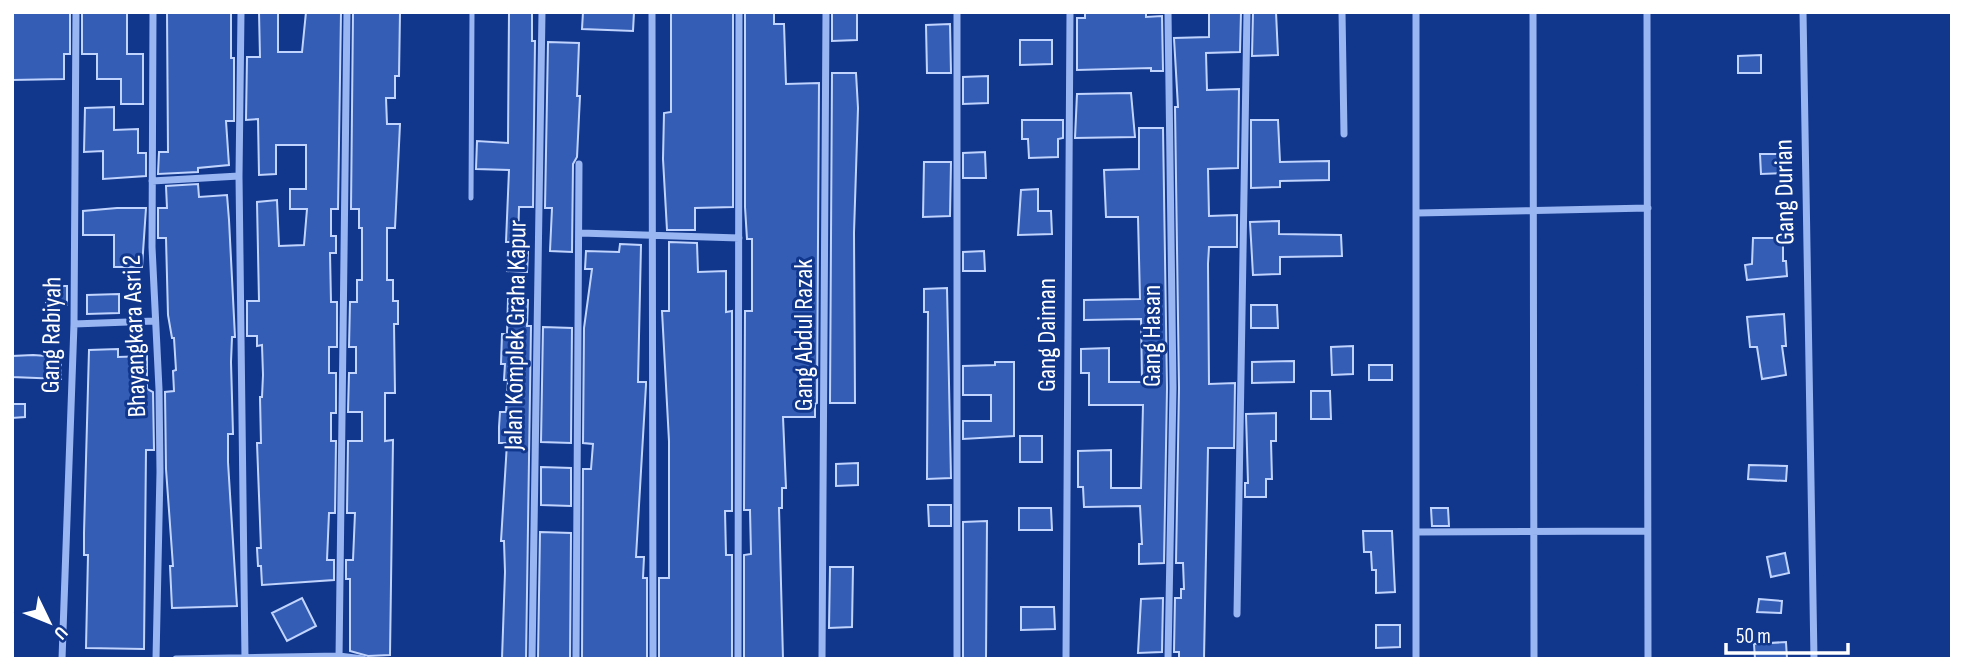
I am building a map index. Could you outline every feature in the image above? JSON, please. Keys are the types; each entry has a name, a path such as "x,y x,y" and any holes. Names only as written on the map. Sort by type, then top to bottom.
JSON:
{"street":[{"name":"Gang Rabiyah","path":"62,659 74,324 76,12"},
{"name":"Bhayangkara Asri 2","path":"153,12 152,181 160,458 156,659"},
{"path":"241,12 239,176 245,657"},
{"path":"339,657 347,12"},
{"name":"Jalan Komplek Graha Kapur","path":"531,659 542,12"},
{"path":"652,12 653,659"},
{"path":"738,659 739,12"},
{"name":"Gang Abdul Razak","path":"822,659 826,12"},
{"path":"957,12 957,659"},
{"name":"Gang Daiman","path":"1066,659 1070,12"},
{"name":"Gang Hasan","path":"1168,12 1174,387 1168,659"},
{"path":"1237,614 1247,12"},
{"path":"1342,12 1345,134"},
{"path":"1416,12 1416,659"},
{"path":"1533,12 1534,659"},
{"path":"1647,12 1647,659"},
{"name":"Gang Durian","path":"1803,12 1814,659"},
{"path":"576,659 579,164"},
{"path":"152,181 239,176"},
{"path":"1417,213 1648,208"},
{"path":"580,233 739,238"},
{"path":"74,324 155,321"},
{"path":"1416,532 1646,531"},
{"path":"176,659 363,659"}],"lane":[{"path":"471,198 472,12"}],"building":[{"path":"12,12 70,12 70,54 64,54 64,79 12,80"},
{"path":"82,12 127,12 127,54 143,54 143,104 121,104 121,79 97,79 97,54 82,54"},
{"path":"167,12 231,12 234,121 226,121 229,165 198,168 198,172 158,174 159,152 168,152"},
{"path":"259,12 278,12 278,52 302,52 306,12 341,12 338,209 331,209 331,236 336,236 336,253 330,253 331,302 337,302 337,347 329,347 329,373 336,373 336,413 331,413 331,441 336,441 335,513 329,513 327,560 334,560 334,580 262,585 257,548 261,548 257,443 261,443 262,345 257,346 257,336 247,336 247,301 259,301 257,202 277,200 279,246 304,245 307,209 290,209 290,189 306,189 306,145 276,145 276,174 259,175 258,119 246,120 247,57 260,57"},
{"path":"353,12 400,12 399,76 395,76 395,98 386,98 387,124 400,124 395,228 387,228 387,280 393,280 393,301 398,301 398,324 394,324 395,393 385,393 385,441 393,440 390,655 368,656 350,651 350,579 346,579 346,560 353,560 355,513 347,513 348,441 362,441 362,412 348,412 349,373 356,373 356,347 349,347 350,302 357,302 357,280 362,280 362,228 359,228 359,209 351,209"},
{"path":"509,12 532,12 532,41 535,41 533,207 519,207 518,242 506,242 509,170 476,169 477,141 508,143"},
{"path":"583,12 634,12 633,31 582,29"},
{"path":"671,12 733,12 733,207 695,208 695,230 667,230 663,159 664,113 671,112"},
{"path":"745,12 774,12 774,24 784,24 786,84 819,83 817,403 815,417 783,417 786,488 782,488 782,508 779,508 783,659 744,659 744,555 751,554 750,510 744,510 745,311 752,311 752,239 747,239 745,207"},
{"path":"832,12 857,12 857,40 832,41"},
{"path":"1085,12 1146,12 1146,17 1162,16 1163,71 1151,71 1151,68 1077,70 1077,18 1085,18"},
{"path":"1209,12 1241,12 1240,52 1206,53 1207,90 1239,89 1238,168 1208,169 1209,216 1237,215 1237,247 1209,247 1208,264 1209,384 1235,383 1234,448 1208,448 1204,659 1179,659 1179,652 1174,652 1175,598 1181,598 1181,589 1184,589 1183,563 1176,563 1179,388 1175,107 1178,107 1174,38 1209,37"},
{"path":"1253,12 1276,12 1278,55 1252,56"},
{"path":"950,24 951,73 927,73 926,25"},
{"path":"1020,40 1052,40 1052,64 1020,65"},
{"path":"548,42 579,43 577,96 580,96 577,157 573,164 572,252 550,251 552,208 545,208"},
{"path":"1761,55 1761,73 1738,73 1738,56"},
{"path":"832,73 856,73 858,108 854,233 855,403 830,403"},
{"path":"988,76 988,103 963,104 963,77"},
{"path":"1131,93 1135,137 1075,138 1077,94"},
{"path":"114,107 114,130 138,129 138,153 146,153 146,176 103,179 103,151 84,152 85,108"},
{"path":"1022,120 1063,120 1063,138 1058,139 1058,157 1029,158 1028,139 1022,139"},
{"path":"1251,120 1278,120 1280,162 1329,161 1329,180 1280,181 1280,187 1251,188"},
{"path":"1139,128 1163,128 1167,388 1164,563 1139,564 1139,544 1142,544 1140,506 1084,507 1083,487 1078,487 1078,451 1111,450 1111,488 1141,488 1143,405 1089,405 1089,373 1081,373 1081,349 1109,348 1109,382 1142,382 1141,319 1084,320 1084,300 1140,299 1138,217 1106,217 1104,170 1139,169"},
{"path":"985,152 986,178 963,178 963,153"},
{"path":"1760,154 1790,154 1791,173 1761,174"},
{"path":"924,162 951,162 950,216 923,217"},
{"path":"198,184 199,197 227,195 235,337 232,337 231,362 233,434 228,434 228,462 237,606 172,608 170,566 173,566 166,469 165,392 174,391 173,371 176,370 174,338 168,315 166,238 158,238 158,208 167,208 166,186"},
{"path":"1038,189 1038,211 1051,211 1052,234 1018,235 1021,190"},
{"path":"146,208 142,267 114,267 114,235 83,235 83,211"},
{"path":"1279,221 1279,234 1341,235 1342,256 1280,257 1280,274 1253,275 1250,222"},
{"path":"1753,238 1783,238 1783,261 1786,261 1787,276 1747,280 1745,265 1752,264"},
{"path":"669,242 697,243 698,272 726,271 726,312 732,311 732,511 725,511 726,555 732,555 732,659 659,659 659,578 669,578 669,441 662,311 669,311"},
{"path":"620,244 641,245 638,382 646,382 646,385 636,557 644,557 643,578 647,578 647,659 582,659 583,469 591,469 593,444 583,443 584,328 592,269 585,269 586,251 619,252"},
{"path":"984,251 985,271 963,271 963,252"},
{"path":"508,252 528,252 527,272 507,271"},
{"path":"46,286 67,286 67,305 46,305"},
{"path":"947,288 951,478 927,479 928,312 924,312 924,289"},
{"path":"119,294 119,313 87,314 87,295"},
{"path":"508,299 528,300 527,326 531,326 526,659 502,659 505,572 504,541 501,541 507,443 499,443 499,427 500,412 506,412 508,380 504,380 505,364 501,364 502,334 507,334"},
{"path":"1251,305 1277,305 1278,328 1251,328"},
{"path":"1784,314 1786,346 1782,346 1786,375 1762,379 1757,347 1750,347 1747,317"},
{"path":"543,327 572,328 571,443 541,442"},
{"path":"1353,346 1353,374 1332,375 1331,347"},
{"path":"118,349 118,357 147,356 147,389 153,392 154,450 146,450 144,649 86,648 88,555 84,555 84,533 89,350"},
{"path":"12,356 61,357 61,379 12,377"},
{"path":"1294,361 1294,382 1252,383 1252,362"},
{"path":"995,362 1014,362 1014,436 963,439 963,421 991,421 991,395 963,395 963,366 995,365"},
{"path":"1369,365 1392,365 1392,380 1369,380"},
{"path":"1311,391 1330,391 1331,419 1311,419"},
{"path":"12,404 25,404 25,417 12,418"},
{"path":"1276,413 1276,441 1271,441 1272,479 1266,479 1266,497 1245,497 1245,483 1248,483 1246,414"},
{"path":"1020,436 1042,436 1042,462 1020,462"},
{"path":"858,463 858,485 836,486 836,464"},
{"path":"1749,465 1787,466 1786,481 1748,479"},
{"path":"541,467 571,468 571,506 541,505"},
{"path":"928,505 951,505 951,526 929,526"},
{"path":"1019,508 1051,508 1052,530 1019,530"},
{"path":"1431,508 1448,508 1449,526 1432,526"},
{"path":"987,521 986,659 963,659 963,522"},
{"path":"1363,531 1392,531 1395,592 1376,593 1376,570 1372,570 1371,552 1364,552"},
{"path":"540,532 571,533 570,659 538,659"},
{"path":"1785,553 1789,573 1771,577 1767,557"},
{"path":"830,567 853,567 852,627 829,628"},
{"path":"302,598 316,626 287,641 272,613"},
{"path":"1163,598 1162,652 1138,653 1141,599"},
{"path":"1759,599 1782,601 1781,613 1757,612"},
{"path":"1021,607 1054,607 1055,629 1021,630"},
{"path":"1376,625 1400,625 1400,647 1376,648"},
{"path":"1786,642 1787,659 1755,659 1754,644"}]}
